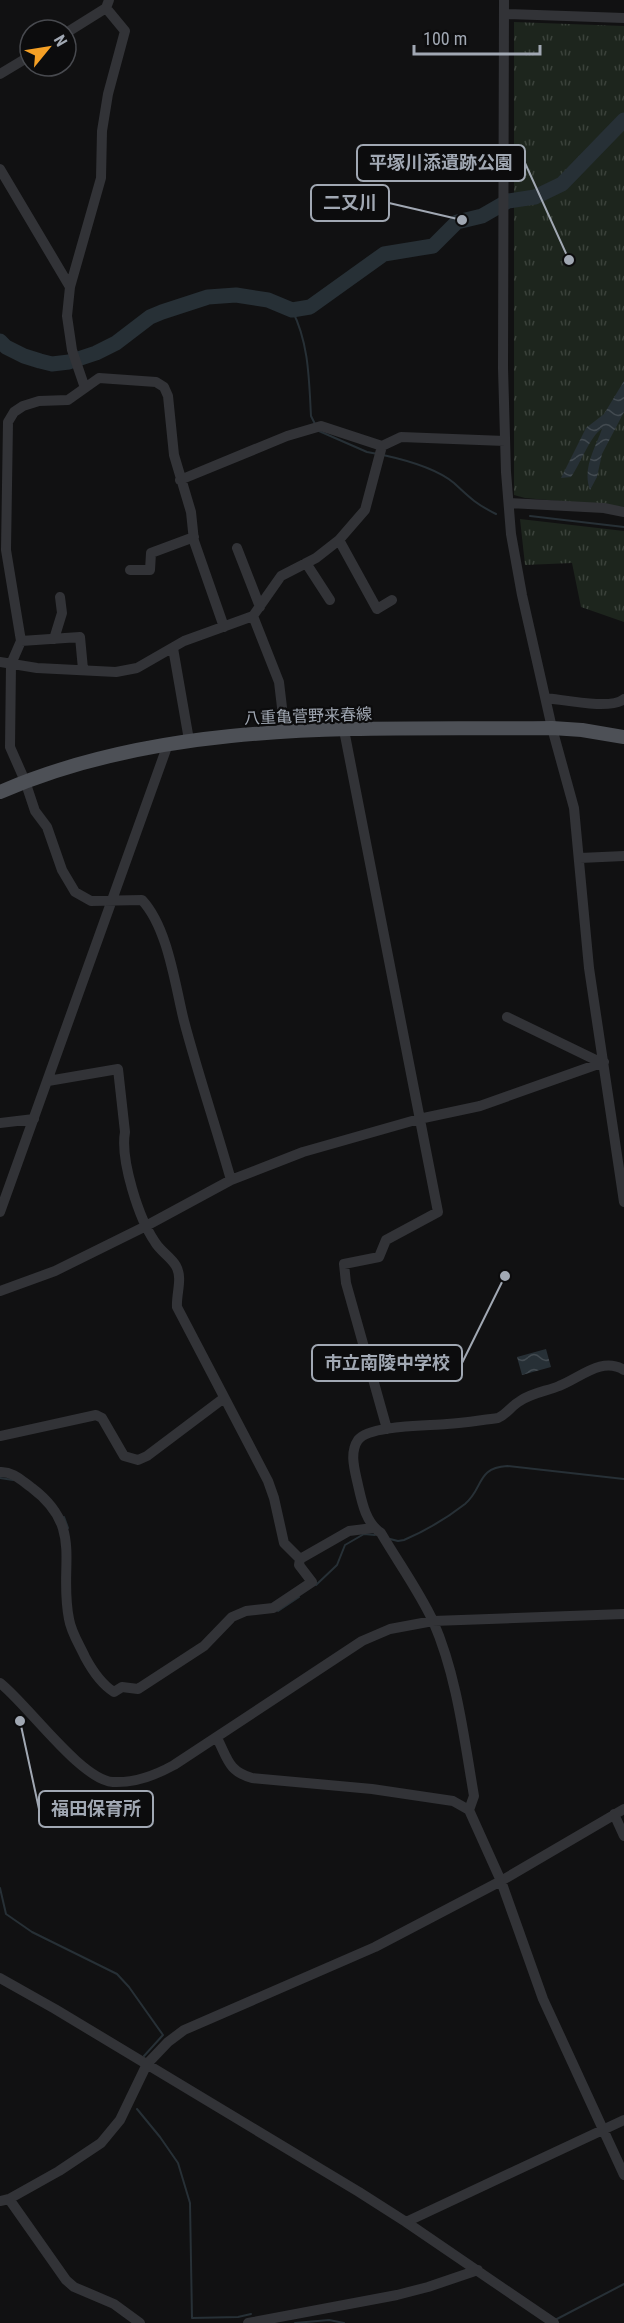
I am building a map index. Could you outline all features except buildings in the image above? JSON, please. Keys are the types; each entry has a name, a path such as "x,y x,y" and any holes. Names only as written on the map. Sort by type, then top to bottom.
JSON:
{"main road":[{"name":"八重亀菅野来春線","path":"0,792 25,781 106,755 212,736 344,730 552,728 624,737"}],"street":[{"path":"504,0 505,441 511,534 552,728 574,808 589,969 603,1063 618,1123 624,1202"},
{"path":"78,25 107,4 125,31 108,94 102,131 101,178 70,287 67,316 72,350 85,388"},
{"path":"505,14 624,18"},
{"path":"0,75 18,64"},
{"path":"0,169 70,287"},
{"path":"224,627 194,537 191,512 174,454 168,396 164,387 156,382 99,378 68,400 39,401 22,406 14,412 8,422 3,550 21,641 6,663 10,747 35,811 47,827 62,870 75,892 91,901 142,900 147,906 167,948 184,1019 231,1180"},
{"path":"180,480 287,436 321,426 382,446 401,437 505,441"},
{"path":"6,663 37,668 116,672 137,668 184,641 224,627 257,611 281,576 306,563 339,540 365,510 382,446"},
{"path":"509,503 604,508 624,512"},
{"path":"130,570 150,570 151,553 194,537"},
{"path":"339,540 377,609 392,600"},
{"path":"237,548 279,682 285,733"},
{"path":"306,563 330,600"},
{"path":"54,639 62,613 60,597"},
{"path":"21,641 80,637 83,669"},
{"path":"173,648 189,740"},
{"path":"546,698 606,705 619,703 624,699"},
{"path":"344,730 438,1212 386,1240 379,1257 344,1264 346,1283 387,1429"},
{"path":"0,1212 168,744"},
{"path":"580,858 624,856"},
{"path":"507,1017 603,1063"},
{"path":"0,1291 55,1271 146,1226 231,1180 303,1152 419,1119 480,1106 603,1063"},
{"path":"48,1081 118,1069 127,1169 146,1226 163,1253 176,1266 180,1279 177,1307 268,1480 284,1543 300,1559"},
{"path":"0,1123 34,1119"},
{"path":"470,1810 474,1796 459,1709 433,1621 381,1533 373,1528 361,1500 353,1461 354,1449 358,1439 368,1433 498,1418 525,1398 562,1385 591,1370 610,1365 624,1370"},
{"path":"0,1436 96,1414 102,1418 124,1456 138,1460 224,1398"},
{"path":"0,1472 15,1475 44,1497 61,1520 67,1545 67,1603 73,1633 89,1665 100,1680 114,1692 122,1687 138,1689 204,1646 232,1617 280,1605 312,1582 299,1565 300,1559"},
{"path":"300,1559 349,1531 373,1528"},
{"path":"0,1683 22,1702 68,1753 98,1777 112,1782 157,1775 217,1738 368,1637 390,1629 433,1621 624,1614"},
{"path":"217,1738 232,1767 238,1774 245,1776 395,1792 453,1801 470,1810 501,1881 543,1999 624,2175"},
{"path":"140,2323 114,2304 74,2288 5,2200 59,2171 101,2143 120,2120 147,2064 168,2042 184,2030 375,1947 501,1881 619,1812 624,1836"},
{"path":"0,1978 147,2064 406,2222 554,2323"},
{"path":"406,2222 624,2120"},
{"path":"248,2323 397,2295 439,2284 478,2270"}],"green space":[{"path":"514,22 624,26 624,507 514,495"},
{"path":"520,519 624,531 624,622 581,607 572,563 525,565"}],"water":[{"path":"624,381 624,412 602,454 597,477 590,490 588,466 602,429 594,437 571,477 561,478 586,428 604,414"},
{"path":"546,1349 551,1367 522,1375 517,1357"}],"waterway":[{"path":"0,341 6,347 24,356 52,364 69,362 96,353 116,343 150,317 208,297 236,295 268,300 292,310 310,307 384,254 433,246 457,222 482,216 508,201 535,197 562,184 624,120"},
{"path":"292,310 305,349 311,416 315,424"},
{"path":"319,431 367,452 378,454"},
{"path":"383,455 411,462 439,473 478,504 496,514"},
{"path":"530,516 624,527"},
{"path":"390,1539 404,1540 451,1514 471,1498 485,1475 497,1468 507,1466 624,1479"},
{"path":"0,1478 13,1480"},
{"path":"64,1517 68,1528"},
{"path":"316,1585 337,1565 345,1545 364,1534 375,1535"},
{"path":"278,1611 299,1597"},
{"path":"0,1888 6,1914 32,1932 117,1974 129,1987 163,2035 144,2056"},
{"path":"137,2109 178,2163 190,2203 192,2318 238,2317 251,2314"},
{"path":"555,2320 624,2284"},
{"path":"295,2323 329,2320 344,2323"}],"place":[{"name":"二又川","path":"462,220"},
{"name":"平塚川添遺跡公園","path":"569,260"},
{"name":"市立南陵中学校","path":"505,1276"},
{"name":"福田保育所","path":"20,1721"}]}
